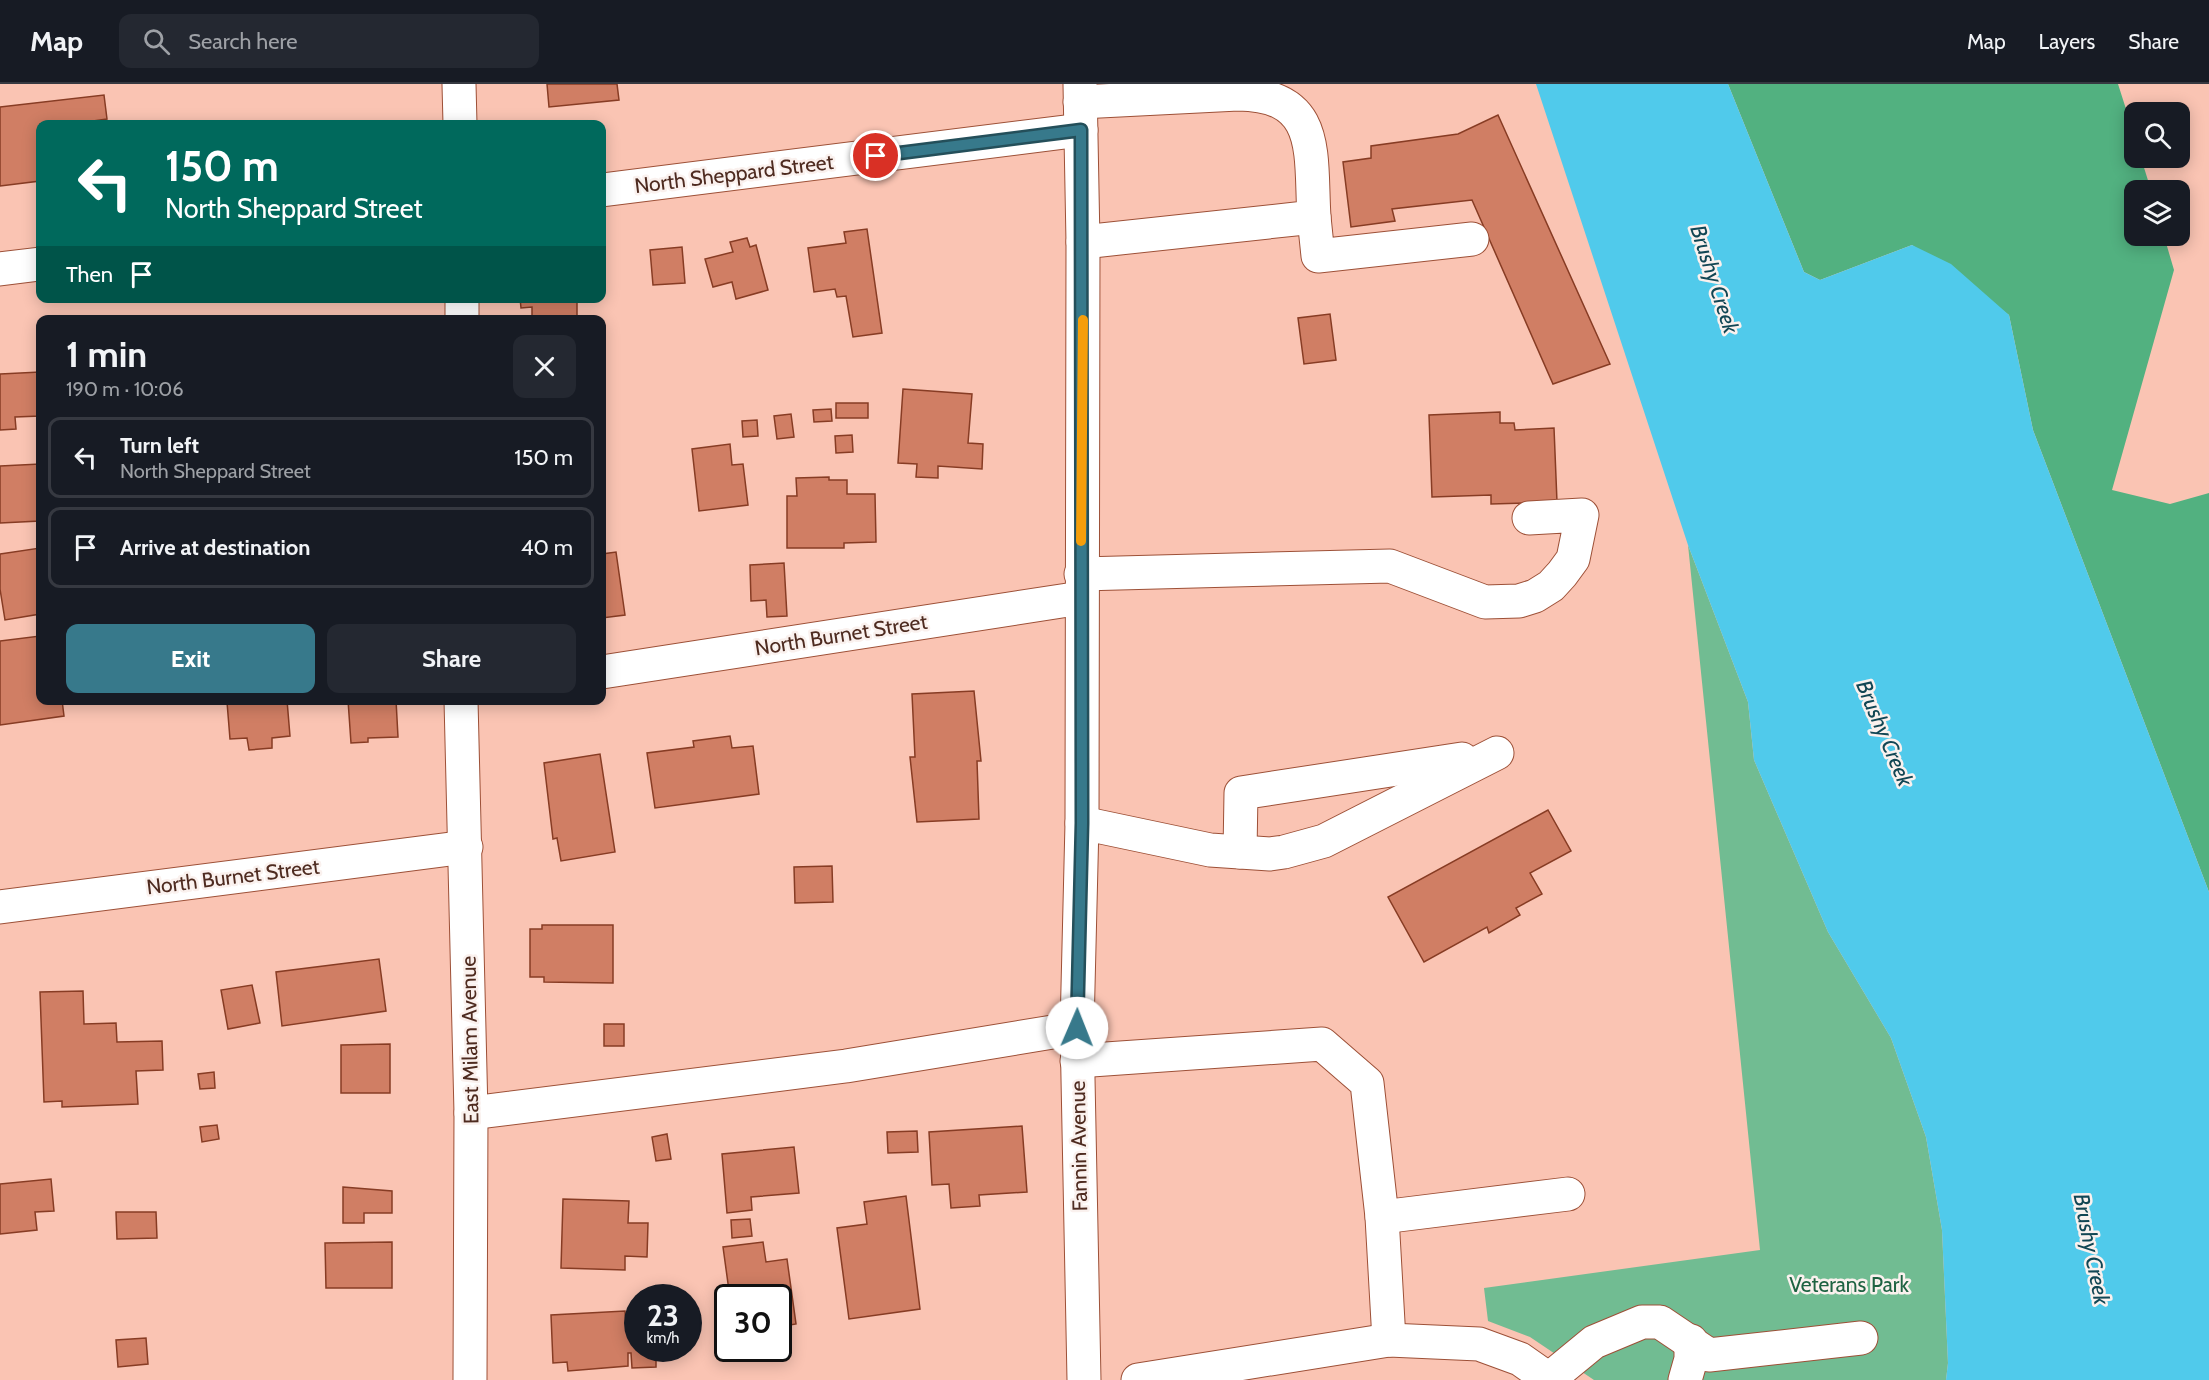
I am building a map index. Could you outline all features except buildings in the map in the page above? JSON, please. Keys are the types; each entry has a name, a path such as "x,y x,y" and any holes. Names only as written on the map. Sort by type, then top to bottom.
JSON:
{"street":[{"path":"459,84 460,120"},
{"name":"North Sheppard Street","path":"606,189 1081,106 1259,94 1276,100 1303,122 1310,137 1318,256 1472,239"},
{"name":"Fannin Avenue","path":"1081,106 1083,242 1082,823 1077,1061 1084,1380"},
{"path":"1083,242 1314,217"},
{"path":"0,269 36,264"},
{"name":"North Burnet Street","path":"606,671 1081,586 1390,566 1485,602 1519,601 1535,597 1551,586 1573,559 1582,515 1529,518"},
{"name":"East Milam Avenue","path":"461,705 471,1113 470,1380"},
{"path":"1082,823 1183,846 1240,852 1270,854 1324,841 1497,753 1241,793 1240,852"},
{"name":"North Burnet Street","path":"0,907 466,847"},
{"path":"471,1113 846,1066 1077,1028"},
{"path":"1077,1061 1322,1044 1367,1083 1382,1217 1389,1340"},
{"path":"1382,1217 1568,1194"},
{"path":"1138,1380 1389,1340 1479,1344 1520,1359 1550,1379 1594,1342 1642,1322 1660,1322 1709,1355 1861,1338"},
{"path":"1685,1380 1691,1359 1691,1341"}],"green space":[{"path":"1728,84 2118,84 2124,103 2124,168 2144,168 2148,180 2124,180 2124,246 2167,246 2174,270 2112,490 2170,504 2209,493 2209,892 2033,430 2009,315 1912,245 1820,280 1804,272"},
{"name":"Veterans Park","path":"1688,545 1748,702 1754,760 1828,932 1891,1038 1926,1137 1942,1230 1948,1363 1946,1380 1594,1380 1530,1337 1488,1321 1484,1288 1760,1250"}],"water":[{"name":"Brushy Creek","path":"1536,84 1728,84 1804,272 1820,280 1912,245 1951,264 2009,315 2033,430 2209,892 2209,1380 1946,1380 1948,1363 1942,1230 1926,1137 1891,1038 1828,932 1754,760 1748,702 1688,545"}],"slow traffic":[{"path":"1081,541 1083,320"}],"route":[{"path":"876,156 1081,130 1083,242 1082,823 1077,1028"}]}
